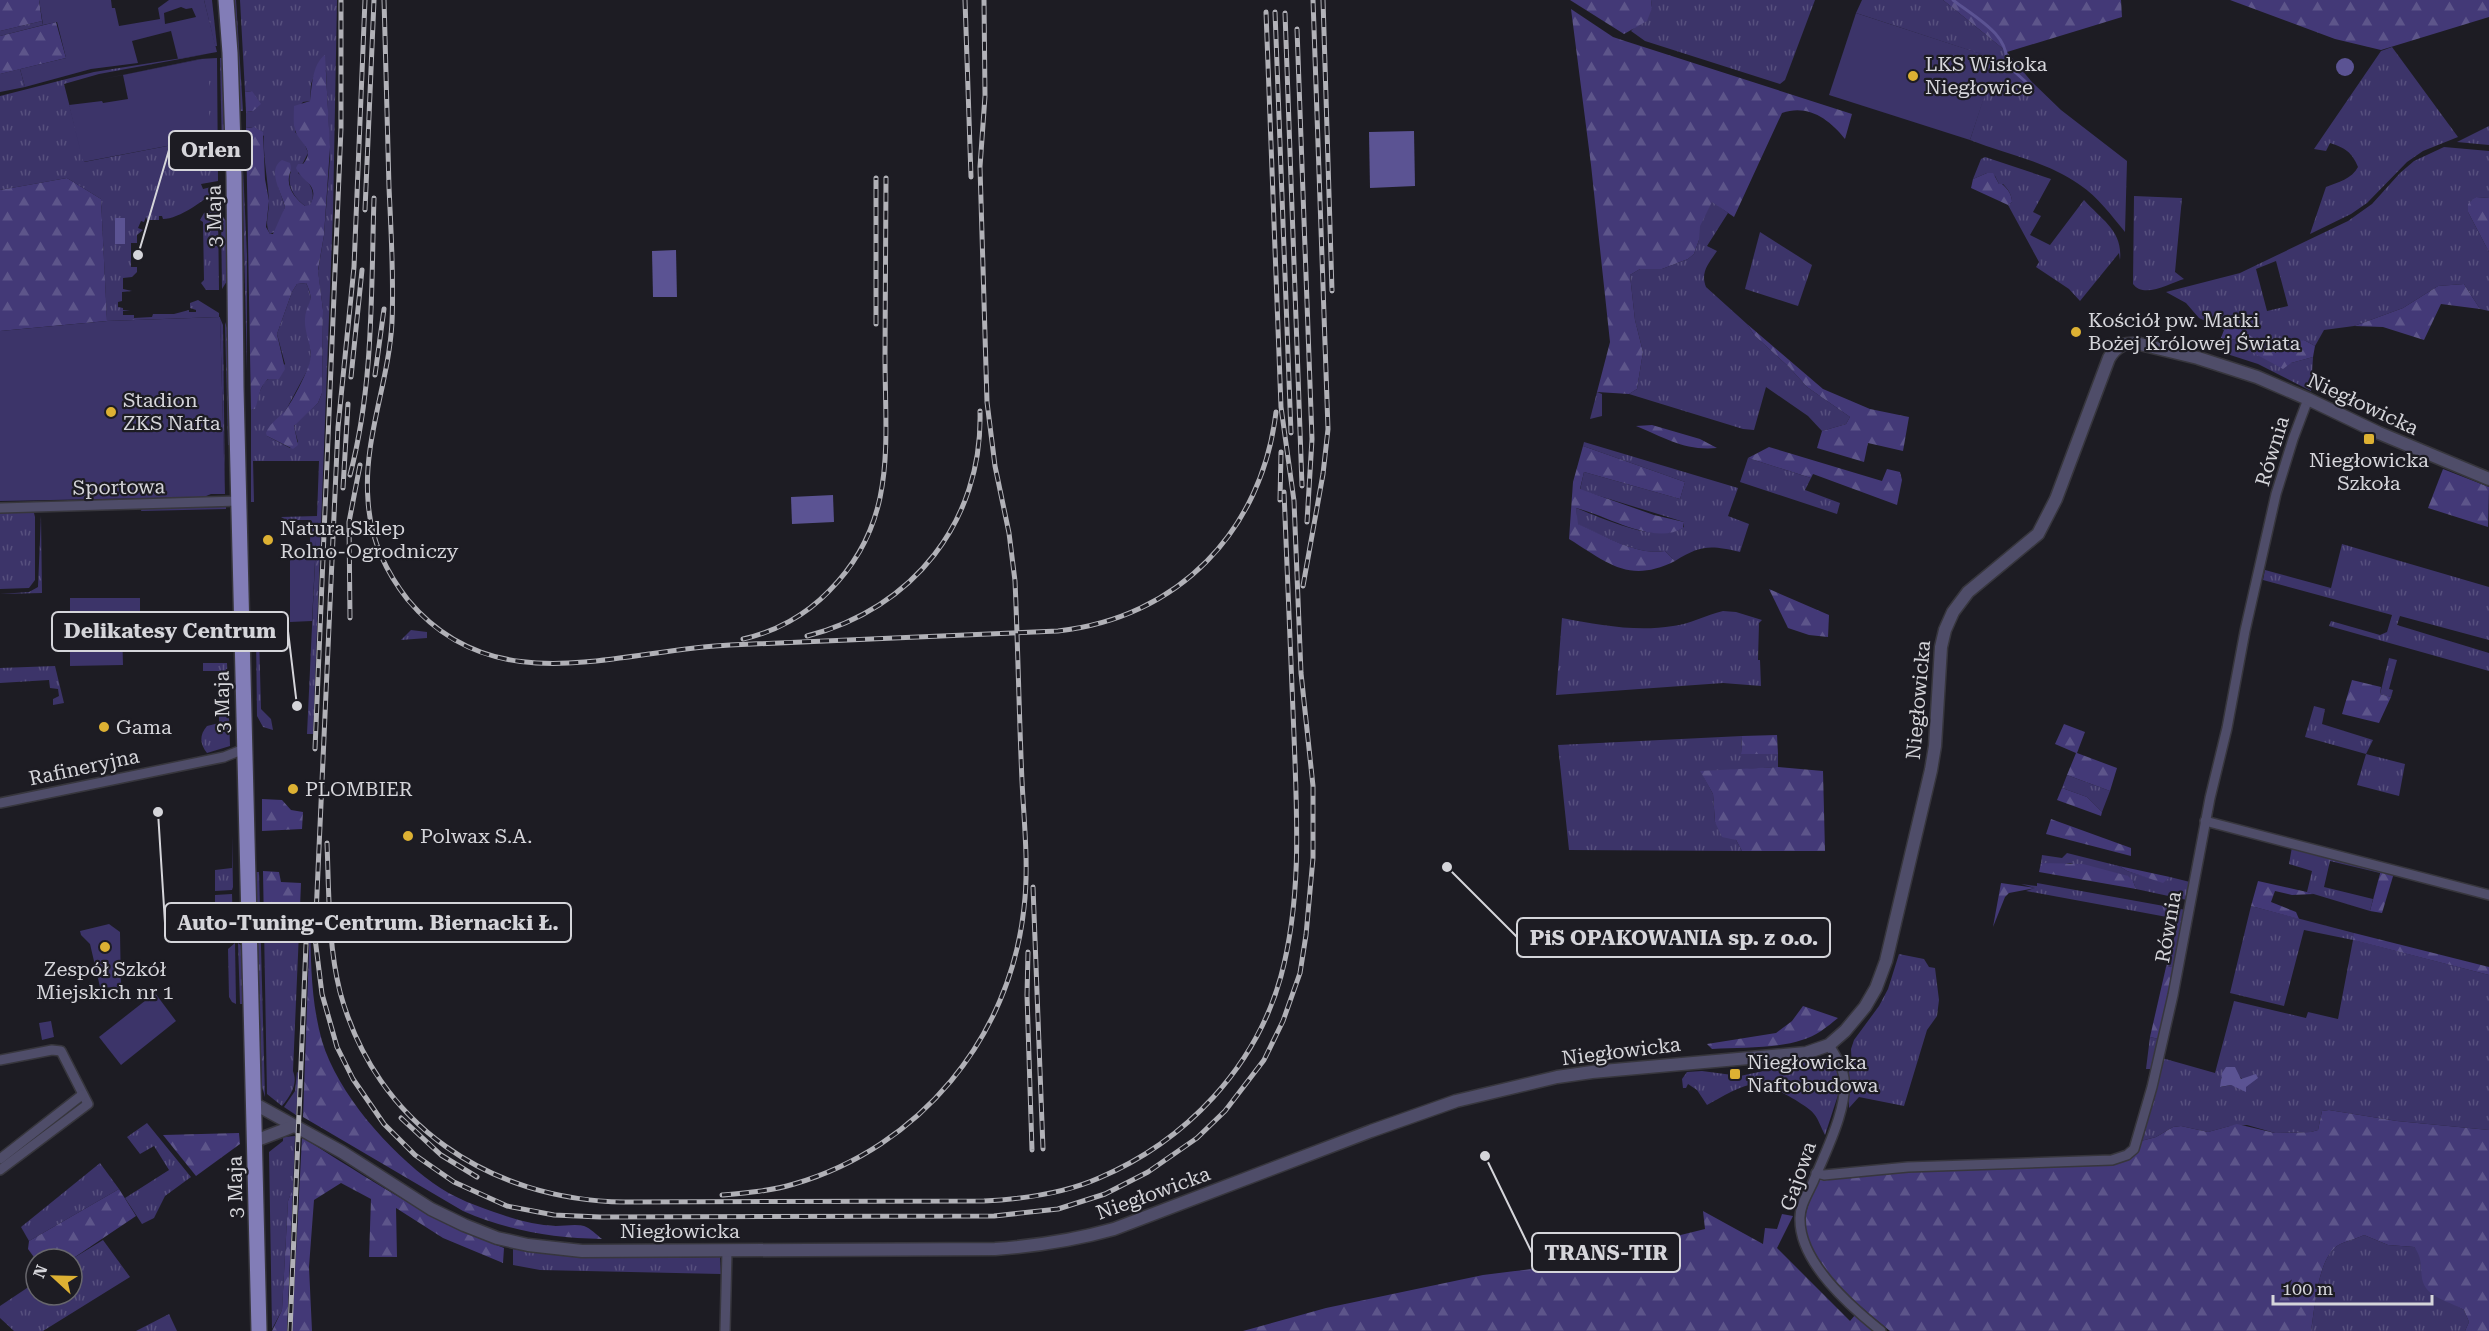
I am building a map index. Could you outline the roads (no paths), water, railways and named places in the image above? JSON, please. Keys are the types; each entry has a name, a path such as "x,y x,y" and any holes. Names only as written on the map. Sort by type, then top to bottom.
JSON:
{"main road":[{"name":"3 Maja","path":"226,0 234,177 244,749 255,1104 258,1331"}],"street":[{"name":"Niegłowicka","path":"255,1104 342,1152 431,1209 497,1238 528,1245 582,1251 995,1249 1033,1247 1079,1239 1114,1229 1456,1101 1557,1077 1592,1072 1806,1053 1828,1045 1845,1031 1865,1007 1876,988 1886,961 1931,770 1935,746 1941,647 1945,630 1953,612 1968,592 2038,534 2056,499 2112,351 2122,344 2140,344 2233,368 2308,399 2379,434 2489,479"},
{"name":"Równia","path":"1816,1173 1824,1175 1908,1167 2112,1160 2131,1153 2139,1136 2173,995 2205,821 2276,494 2308,399"},
{"name":"Sportowa","path":"0,508 239,501"},
{"name":"Rafineryjna","path":"0,803 224,757 244,749"},
{"path":"2205,821 2489,895"},
{"name":"Gajowa","path":"1828,1045 1843,1071 1844,1094 1800,1215 1801,1234 1818,1268 1840,1293 1881,1331"},
{"path":"0,1060 52,1050 61,1051 88,1104 0,1170"},
{"path":"0,1159 82,1095"},
{"path":"255,1141 294,1126"},
{"path":"726,1331 727,1251"}],"waterway":[{"path":"1953,0 1997,35 2003,44 2006,64 2026,82"}],"railway":[{"path":"315,749 341,128 341,0"},
{"path":"365,0 354,267 338,427 315,938 322,994 337,1047 353,1079 384,1124 415,1155 454,1182 507,1206 554,1215 600,1217 994,1216 1058,1209 1105,1194 1148,1172 1197,1138 1225,1111 1264,1060 1283,1021 1300,973 1313,858 1313,786 1301,673 1294,501 1281,407 1266,12"},
{"path":"365,210 374,0"},
{"path":"384,0 393,305 390,344 369,455 367,478 369,514 380,553 392,577 408,600 442,632 479,652 519,661 560,663 730,645 1058,631 1101,623 1141,608 1176,587 1207,561 1233,530 1253,495 1268,455 1276,412"},
{"path":"965,0 971,177"},
{"path":"722,1195 794,1184 839,1167 881,1144 918,1115 951,1081 978,1043 1000,1001 1015,956 1024,908 1026,844 1015,581 1009,533 995,466 987,402 980,167 985,96 984,0"},
{"path":"1303,586 1323,474 1328,429 1313,0"},
{"path":"1323,0 1332,291"},
{"path":"1275,12 1291,433"},
{"path":"1285,13 1302,486"},
{"path":"1297,29 1312,439 1307,522"},
{"path":"876,178 876,324"},
{"path":"743,639 767,632 789,621 820,600 851,565 867,538 877,510 883,481 886,421 886,178"},
{"path":"350,475 358,441 367,372 374,198"},
{"path":"351,377 362,270"},
{"path":"375,375 384,309"},
{"path":"343,488 348,404"},
{"path":"807,636 845,623 879,605 909,582 934,555 955,523 969,489 978,451 980,411"},
{"path":"1280,500 1281,452"},
{"path":"350,618 349,522 360,465"},
{"path":"327,843 333,955 340,992 357,1039 381,1081 410,1116 445,1146 485,1170 528,1187 575,1198 624,1202 984,1201 1043,1195 1085,1184 1131,1162 1161,1144 1213,1097 1235,1070 1254,1041 1270,1009 1281,976 1292,917 1297,827 1284,492"},
{"path":"1033,887 1043,1149"},
{"path":"290,1331 307,920"},
{"path":"1028,952 1027,995 1032,1150"},
{"path":"401,1118 441,1155 477,1177"}],"place":[{"name":"LKS Wisłoka Niegłowice","path":"1913,76"},
{"name":"Orlen","path":"138,255"},
{"name":"Kościół pw. Matki Bożej Królowej Świata","path":"2076,332"},
{"name":"Stadion ZKS Nafta","path":"111,412"},
{"name":"Niegłowicka Szkoła","path":"2369,439"},
{"name":"Natura Sklep Rolno-Ogrodniczy","path":"268,540"},
{"name":"Delikatesy Centrum","path":"297,706"},
{"name":"Gama","path":"104,727"},
{"name":"PLOMBIER","path":"293,789"},
{"name":"Auto-Tuning-Centrum. Biernacki Ł.","path":"158,812"},
{"name":"Polwax S.A.","path":"408,836"},
{"name":"PiS OPAKOWANIA sp. z o.o.","path":"1447,867"},
{"name":"Zespół Szkół Miejskich nr 1","path":"105,947"},
{"name":"Niegłowicka Naftobudowa","path":"1735,1074"},
{"name":"TRANS-TIR","path":"1485,1156"}]}
